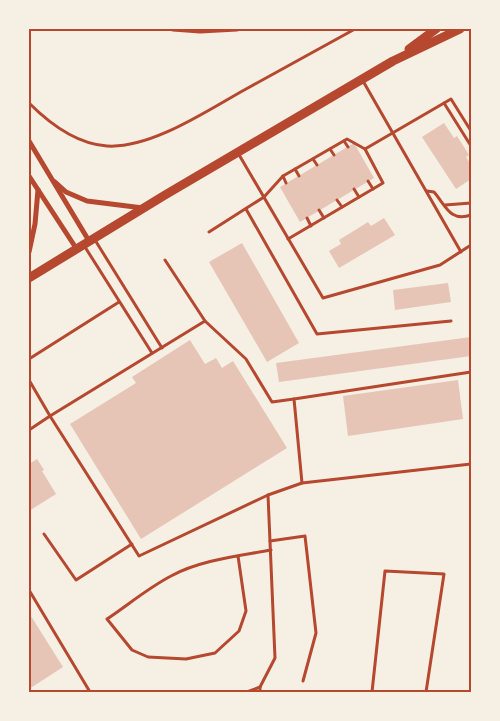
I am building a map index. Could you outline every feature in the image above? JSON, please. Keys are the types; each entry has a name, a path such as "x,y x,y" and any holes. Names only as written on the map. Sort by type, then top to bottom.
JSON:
{"main road":[{"path":"393,61 436,29"},
{"path":"29,278 143,208 393,61 460,29"}],"street":[{"path":"173,29 200,31 237,29"},
{"path":"29,141 85,243"},
{"path":"29,176 85,243"},
{"path":"51,179 66,192 86,201 143,208"},
{"path":"29,252 36,224 38,189"}],"lane":[{"path":"29,104 45,119 74,138 106,146 134,144 177,127 355,29"},
{"path":"362,79 461,252"},
{"path":"366,149 451,98 471,132"},
{"path":"444,103 471,146"},
{"path":"209,232 264,197 283,176 347,139 366,149 382,183 288,239"},
{"path":"344,141 348,147"},
{"path":"330,149 334,155"},
{"path":"238,152 323,298 440,265 471,245"},
{"path":"313,159 317,165"},
{"path":"295,169 299,176"},
{"path":"283,176 286,183"},
{"path":"368,181 373,189"},
{"path":"354,189 359,197"},
{"path":"426,191 434,192 445,205 448,212 455,217 471,215"},
{"path":"337,200 342,207"},
{"path":"445,205 471,203"},
{"path":"246,209 317,334 451,321"},
{"path":"319,210 324,218"},
{"path":"307,218 312,226"},
{"path":"85,243 152,353"},
{"path":"85,243 162,348"},
{"path":"165,260 205,321 246,359 272,402 471,372"},
{"path":"29,359 120,302"},
{"path":"29,430 205,321"},
{"path":"29,380 139,556 268,495 302,483 471,464"},
{"path":"294,399 302,483"},
{"path":"260,692 260,687 275,658 268,495"},
{"path":"44,534 76,580 132,544"},
{"path":"270,541 305,536 316,633 303,682"},
{"path":"238,556 246,611 239,631 215,653 186,660 148,657 132,650 107,619 171,575 213,560 271,550"},
{"path":"372,692 385,571 444,574 426,692"},
{"path":"29,590 90,692"},
{"path":"247,692 260,687"}],"building":[{"path":"444,123 454,138 457,136 469,155 466,157 471,165 471,179 456,189 422,137"},
{"path":"354,143 374,178 300,222 280,187"},
{"path":"384,218 395,235 339,268 329,251 341,244 339,240 368,222 371,226"},
{"path":"242,243 299,343 267,362 209,262"},
{"path":"448,283 451,302 395,310 393,290"},
{"path":"471,337 471,356 279,382 276,363"},
{"path":"190,340 205,364 216,358 222,368 233,361 287,448 141,539 70,424 136,383 132,377"},
{"path":"458,380 463,419 348,436 343,396"},
{"path":"37,459 56,494 29,511 29,464"},
{"path":"29,613 63,667 29,689"}]}
